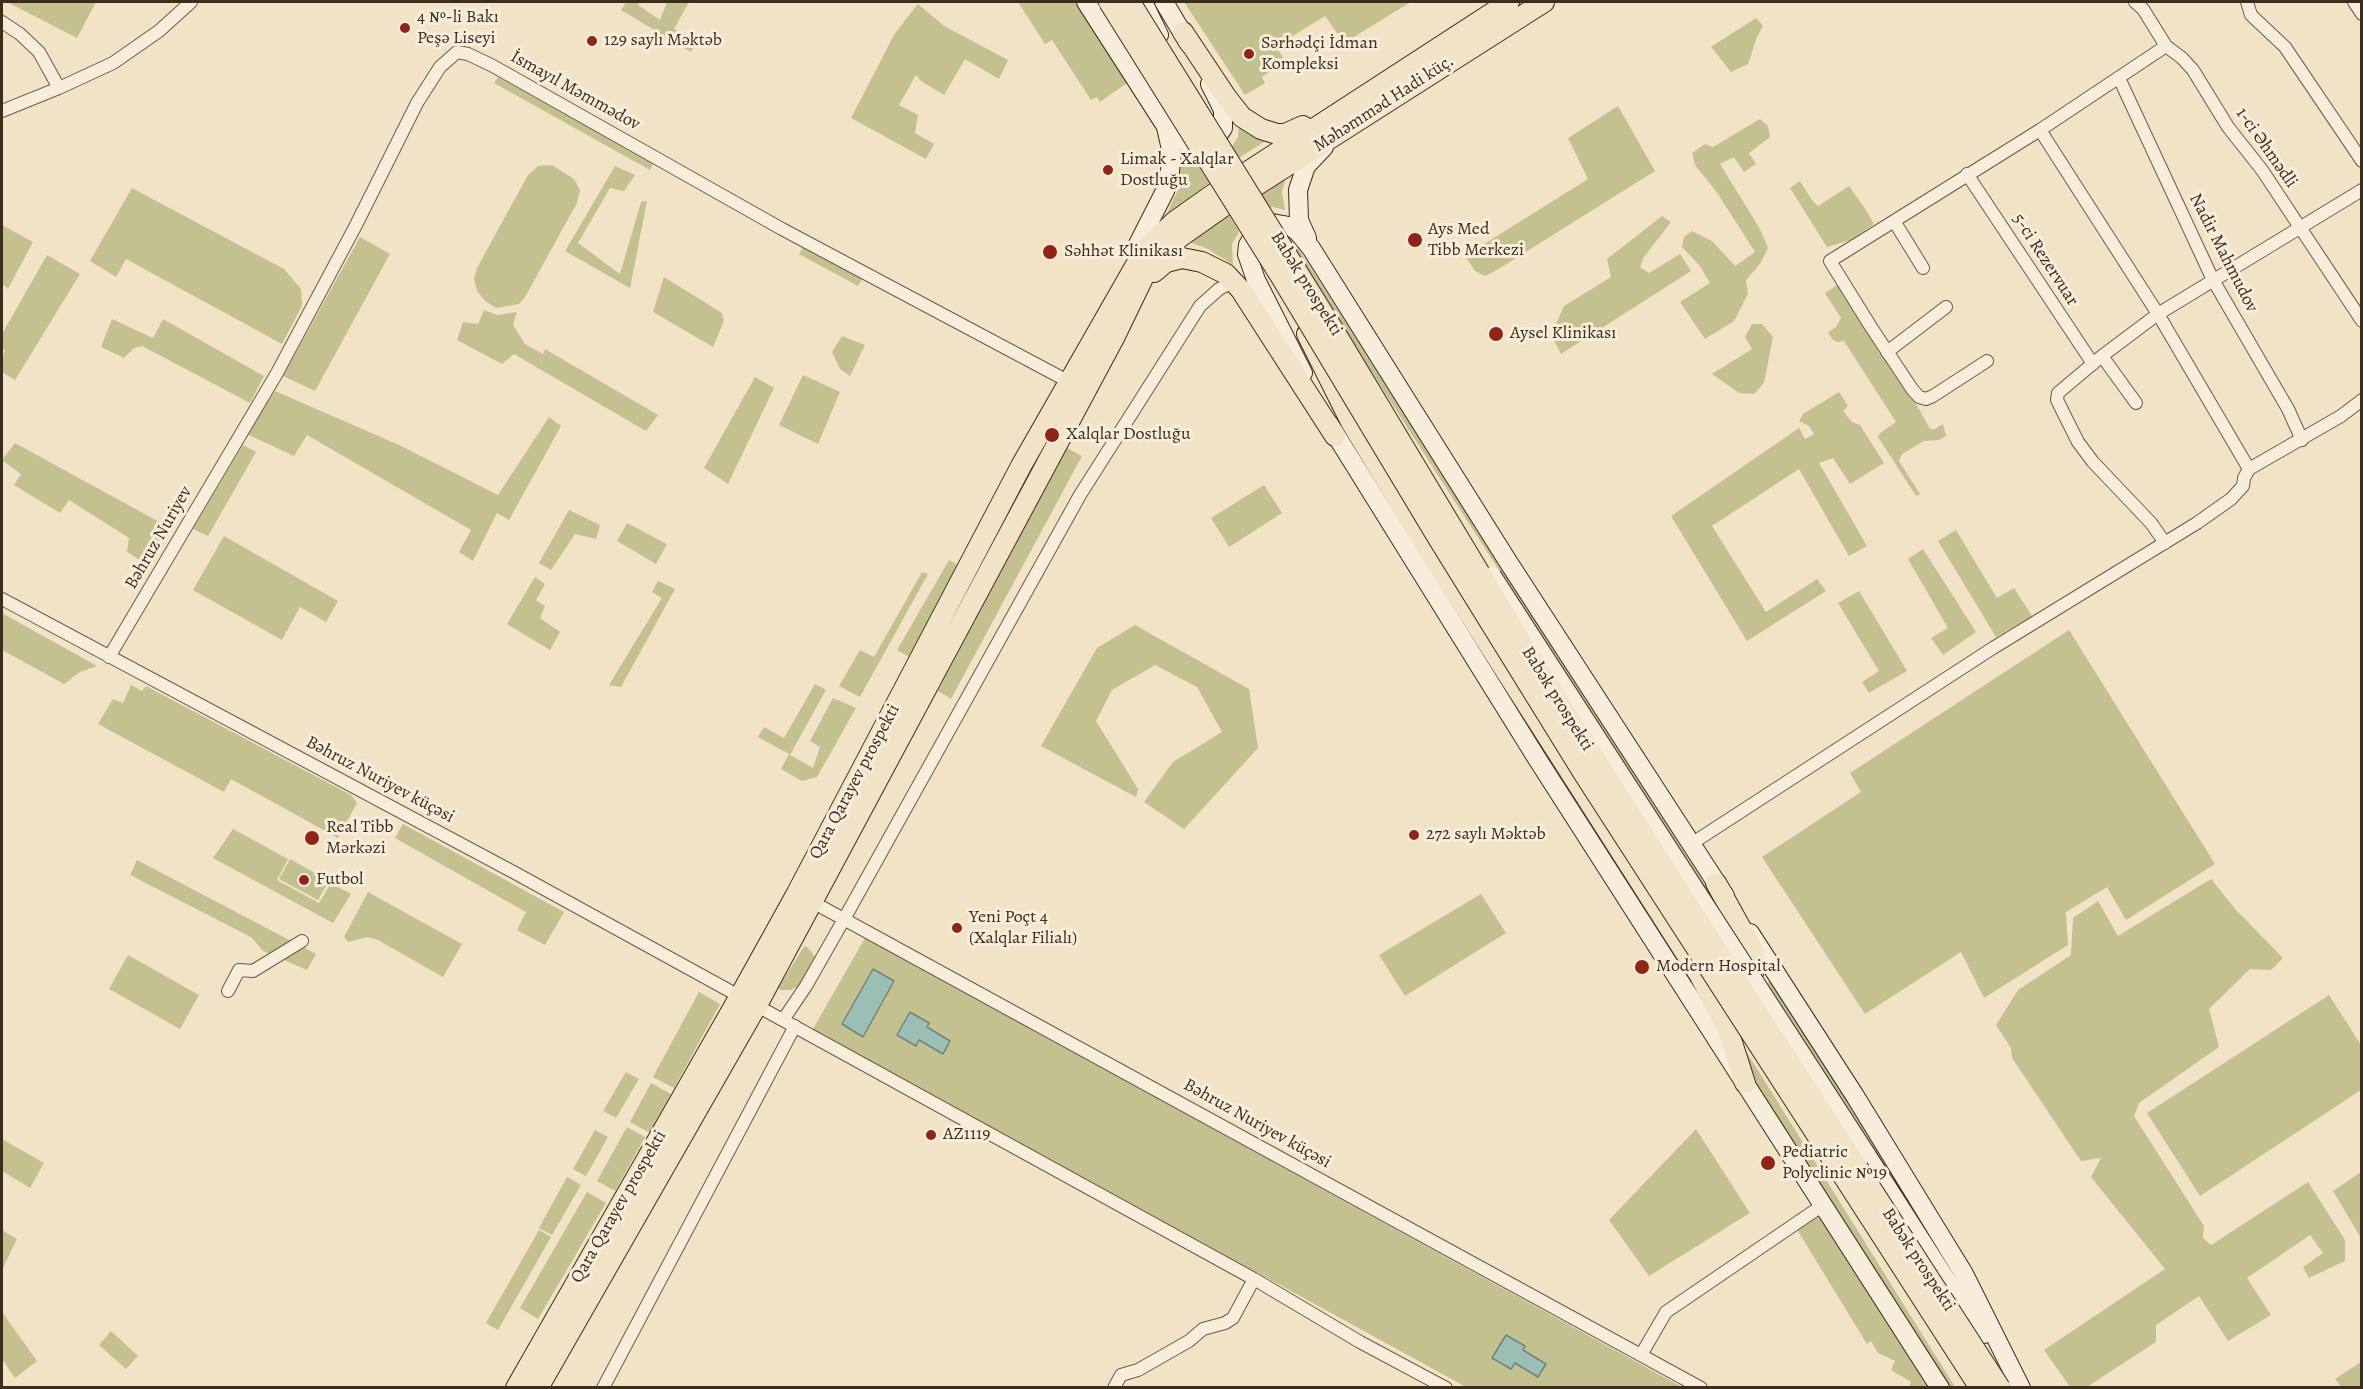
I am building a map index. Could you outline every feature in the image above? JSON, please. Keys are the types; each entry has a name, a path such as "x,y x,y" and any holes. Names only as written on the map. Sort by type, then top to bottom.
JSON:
{"main road":[{"path":"1086,2 1165,125 1184,142 1198,146 1214,141 1223,128 1224,119 1219,101 1183,32"},
{"name":"Babək prospekti","path":"1107,2 1178,95 1339,339 1530,657 2000,1388"},
{"name":"Babək prospekti","path":"1130,2 1178,95 1281,277 1444,548 1578,764 1980,1388"},
{"path":"1143,2 1178,95"},
{"path":"1164,2 1242,117 1260,129 1277,134 1285,134 1305,124"},
{"name":"Məhəmməd Hadi küç.","path":"1218,200 1257,164 1448,39 1509,2"},
{"name":"Məhəmməd Hadi küç.","path":"1218,200 1347,128 1544,2"},
{"path":"1137,246 1178,211 1305,124 1414,55 1448,39"},
{"path":"1092,342 1111,294 1165,191 1172,154 1165,125"},
{"path":"1311,248 1299,220 1298,190 1303,173 1318,153 1347,128"},
{"name":"Qara Qarayev prospekti","path":"538,1388 1115,336 1144,276 1153,262 1218,200"},
{"name":"Qara Qarayev prospekti","path":"805,898 1021,466 1145,249 1174,222 1218,200"},
{"path":"1311,248 1297,231 1289,226 1272,223 1256,231 1248,244 1247,254 1256,280 1335,436"},
{"name":"Babək prospekti","path":"1311,248 1507,560 1716,883 1782,980 1964,1274 2021,1387"},
{"path":"1115,336 1153,273 1166,262 1182,258 1202,262 1217,268 1233,282 1253,308 1335,436 1517,727 1940,1387"},
{"path":"1281,277 1350,422 1562,762 1699,974 1728,1030 1744,1083"},
{"path":"1339,339 1949,1284 2021,1387"},
{"path":"1699,974 1714,989 1729,991 1739,988 1748,981 1755,965 1754,952 1716,883"},
{"name":"Qara Qarayev prospekti","path":"516,1388 749,1001"}],"street":[{"path":"2,111 95,72 132,51 159,31 190,2"},
{"path":"2247,2 2251,15 2284,47 2361,162"},
{"path":"2354,2 2361,14"},
{"name":"1-ci Əhmədli","path":"2143,4 2166,46 2193,70 2228,127 2262,170 2361,321"},
{"path":"2,22 20,34 39,52 59,88"},
{"path":"1987,361 1926,399 1919,397 1887,352 1830,261 2040,130 2166,46"},
{"name":"İsmayıl Məmmədov","path":"239,436 316,302 417,103 440,67 457,52 468,54 493,66 782,229 1062,378"},
{"name":"Nadir Mahmudov","path":"2119,78 2213,280 2288,409 2302,440"},
{"path":"2040,130 2158,314 2249,469"},
{"name":"5-ci Rezervuar","path":"1967,174 2085,354 2098,360 2136,403"},
{"path":"2165,543 2151,523 2093,462 2078,442 2057,400 2061,390 2158,314 2361,190"},
{"path":"1894,220 1923,268"},
{"path":"783,1020 806,986 843,921 1080,495 1200,306 1219,288 1233,282"},
{"path":"1049,417 1062,378 1111,294"},
{"path":"1887,352 1946,307"},
{"path":"1691,844 2002,642 2165,543 2231,499 2243,486 2249,469 2342,416 2361,400"},
{"name":"Bəhruz Nuriyev","path":"109,657 239,436"},
{"name":"Bəhruz Nuriyev küçəsi","path":"2,599 362,790 795,1026 989,1135 1254,1279 1360,1342 1446,1388"},
{"name":"Bəhruz Nuriyev küçəsi","path":"805,898 843,921 1701,1388"},
{"path":"228,991 239,970 253,971 302,941"},
{"path":"603,1388 795,1026"},
{"path":"1641,1354 1666,1312 1823,1205"},
{"path":"1114,1388 1121,1375 1138,1370 1189,1341 1203,1329 1225,1323 1233,1318 1254,1279"}],"shaded area":[{"path":"7,2 96,2 77,38"},
{"path":"626,2 639,2 638,5 660,20 667,2 689,2 674,29 696,41 691,52 621,10"},
{"path":"1018,2 1075,2 1127,83 1100,102 1097,97 1091,100 1052,40 1045,44"},
{"name":"Sərhədçi İdman Kompleksi","path":"1184,2 1411,2 1344,43 1325,16 1276,46 1285,61 1262,77 1265,83 1245,95"},
{"path":"918,4 944,26 1008,60 999,79 965,59 944,95 921,81 916,75 899,105 918,115 915,133 934,144 926,159 851,118 895,33"},
{"path":"1756,18 1763,26 1748,64 1731,72 1711,47"},
{"path":"498,77 654,162 650,170 494,83"},
{"path":"1618,106 1655,171 1497,270 1485,276 1475,271 1465,256 1588,179 1568,138"},
{"path":"1760,119 1768,126 1770,137 1749,153 1756,164 1744,172 1734,157 1720,164 1760,229 1768,248 1760,264 1746,280 1748,294 1734,321 1705,339 1680,302 1710,283 1700,266 1682,247 1684,237 1692,231 1712,241 1735,266 1755,252 1716,191 1695,165 1692,153 1705,144 1713,147"},
{"path":"1239,124 1270,138 1239,158 1231,148 1238,137"},
{"path":"1179,162 1199,166 1209,183 1167,213 1177,192"},
{"path":"552,165 574,179 580,190 577,203 525,297 519,304 496,308 485,301 477,291 474,278 477,268 528,175 538,166"},
{"path":"615,166 635,175 624,191 610,188 578,243 620,274 641,202 647,201 630,288 565,251"},
{"path":"1288,169 1282,192 1285,210 1268,208 1258,190"},
{"path":"1800,181 1818,206 1849,186 1874,224 1851,240 1827,247 1790,188"},
{"path":"132,188 284,269 301,289 302,306 282,344 126,259 116,277 90,261"},
{"path":"1229,215 1239,232 1232,244 1233,265 1208,249 1189,242"},
{"path":"1662,216 1671,222 1644,257 1640,267 1649,273 1680,254 1691,271 1561,354 1553,339 1555,326 1564,306 1611,277 1607,259"},
{"path":"2,225 33,242 8,289 2,283"},
{"path":"1281,231 1288,232 1724,914 1750,961"},
{"path":"360,237 390,254 315,391 283,376"},
{"path":"804,245 863,278 858,286 799,254"},
{"path":"47,255 80,274 15,380 2,372 2,357 5,351 2,347 2,334"},
{"path":"664,277 722,313 724,321 713,347 653,312"},
{"path":"1840,283 1930,429 1943,424 1946,436 1939,440 1924,441 1902,454 1899,461 1920,494 1916,496 1878,437 1896,422 1844,341 1837,342 1828,332 1836,327 1841,318 1825,293"},
{"path":"484,310 497,315 517,312 513,325 525,344 543,354 545,349 658,415 646,431 514,354 502,364 457,340 463,322 478,324"},
{"path":"112,319 153,338 163,319 264,376 250,403 142,346 134,348 124,358 101,347"},
{"path":"1752,324 1762,324 1773,337 1764,383 1754,394 1739,393 1712,374 1752,349 1745,337"},
{"path":"842,336 865,345 850,376 840,369 832,352"},
{"path":"803,375 840,392 818,444 779,425"},
{"path":"755,377 774,388 728,484 704,468"},
{"path":"275,391 399,445 498,495 549,417 561,426 509,520 497,513 473,561 459,552 471,530 307,435 294,456 247,434"},
{"path":"1839,392 1848,406 1843,411 1852,422 1860,425 1884,463 1850,484 1833,458 1819,463 1867,546 1849,556 1799,469 1712,526 1766,612 1817,579 1826,591 1747,641 1671,516 1799,428 1805,439 1814,434 1809,426 1799,421 1803,414"},
{"path":"15,443 172,529 151,567 127,552 129,538 69,500 60,513 14,485 21,474 2,460"},
{"path":"243,445 256,452 208,536 193,529"},
{"path":"1067,448 1082,456 951,699 938,691"},
{"path":"1264,485 1282,513 1229,547 1211,518"},
{"path":"569,510 600,525 596,539 575,534 551,570 539,563"},
{"path":"627,523 667,544 656,564 617,541"},
{"path":"1956,530 1997,598 2014,588 2032,616 1996,637 1938,541"},
{"path":"224,536 338,601 326,622 300,607 282,640 193,590"},
{"path":"1923,549 1976,632 1943,655 1931,638 1948,628 1908,559"},
{"path":"949,560 961,567 909,657 897,650"},
{"path":"922,572 928,574 860,697 839,686 860,650 874,657"},
{"path":"535,577 545,584 536,600 545,606 540,618 560,632 550,650 507,624"},
{"path":"658,581 675,589 621,687 609,685 662,598 652,592"},
{"path":"1859,591 1907,671 1869,693 1862,682 1879,671 1838,603"},
{"path":"2,613 97,666 80,672 64,684 2,650"},
{"path":"1135,625 1249,689 1258,748 1184,829 1144,802 1173,762 1222,732 1197,687 1155,665 1112,690 1096,721 1138,789 1136,797 1041,746 1097,648"},
{"path":"2069,630 2215,864 2126,920 2107,887 2066,912 2068,945 1984,998 1961,952 1865,1014 1762,857 1861,792 1850,773"},
{"path":"815,684 826,690 790,755 813,768 820,747 810,741 833,698 856,708 817,777 802,781 781,769 789,754 758,737 764,727 784,738"},
{"path":"131,685 142,691 146,686 351,795 357,803 338,838 231,779 224,792 98,724 113,699 123,703"},
{"path":"403,824 564,912 545,945 517,930 526,912 395,838"},
{"path":"233,829 288,859 277,880 319,903 331,883 351,894 333,923 213,858"},
{"name":"Futbol","path":"290,859 329,881 318,900 279,879"},
{"path":"137,860 316,954 307,970 263,951 251,937 130,875"},
{"path":"2211,879 2236,910 2283,958 2271,970 2250,969 2209,1009 2219,1047 2139,1103 2134,1116 2204,1226 2203,1238 2211,1245 2308,1182 2345,1240 2345,1261 2309,1278 2303,1267 2323,1253 2310,1235 2247,1278 2271,1315 2228,1341 2199,1296 2156,1325 2156,1342 2087,1387 2070,1387 2044,1350 2165,1269 2091,1177 2101,1158 2081,1161 2012,1058 2011,1048 1996,1025 2018,990 2071,955 2073,918 2098,901 2118,936"},
{"path":"368,892 462,944 443,977 378,940 367,937 348,942 344,937"},
{"path":"1481,894 1506,933 1405,996 1379,955"},
{"path":"865,938 1682,1387 1466,1387 813,1029"},
{"path":"806,946 815,956 804,979 799,986 791,990 781,990 778,988"},
{"path":"128,955 199,995 180,1029 109,989"},
{"path":"1773,979 1951,1265 1951,1273 1764,985"},
{"path":"699,992 720,1004 674,1088 653,1077"},
{"path":"2329,995 2361,1045 2361,1090 2200,1196 2147,1113"},
{"path":"1746,1051 1955,1387 1945,1382 1753,1083"},
{"path":"626,1072 639,1079 616,1118 603,1111"},
{"path":"651,1083 671,1094 650,1133 630,1122"},
{"path":"627,1127 645,1137 615,1191 597,1181"},
{"path":"1696,1129 1750,1213 1649,1276 1609,1220"},
{"path":"595,1130 608,1137 586,1176 573,1169"},
{"path":"2,1139 44,1163 30,1188 2,1171"},
{"path":"2361,1172 2361,1238 2333,1191"},
{"path":"567,1177 581,1185 552,1235 539,1228"},
{"path":"587,1192 606,1203 538,1319 520,1308"},
{"path":"1818,1213 1929,1387 1909,1387 1911,1382 1891,1370 1895,1361 1878,1353 1871,1341 1867,1344 1796,1228"},
{"path":"2,1230 17,1239 2,1270"},
{"path":"539,1230 551,1237 498,1330 486,1323"},
{"path":"2,1312 37,1361 15,1378 2,1359"},
{"path":"111,1331 138,1356 126,1369 99,1345"},
{"path":"2361,1362 2361,1387 2341,1387 2335,1379"}],"water":[{"path":"873,969 894,981 863,1037 842,1024"},
{"path":"910,1012 929,1023 927,1027 950,1041 943,1054 919,1040 916,1046 897,1035"},
{"path":"1506,1335 1525,1346 1523,1350 1546,1364 1538,1377 1515,1363 1511,1369 1492,1358"}],"place":[{"name":"4 №-li Bakı Peşə Liseyi","path":"405,28"},
{"name":"129 saylı Məktəb","path":"592,41"},
{"name":"Sərhədçi İdman Kompleksi","path":"1249,54"},
{"name":"Limak - Xalqlar Dostluğu","path":"1108,170"},
{"name":"Ays Med Tibb Merkezi","path":"1415,240"},
{"name":"Səhhət Klinikası","path":"1050,252"},
{"name":"Aysel Klinikası","path":"1496,334"},
{"name":"Xalqlar Dostluğu","path":"1052,435"},
{"name":"272 saylı Məktəb","path":"1414,835"},
{"name":"Real Tibb Mərkəzi","path":"312,838"},
{"name":"Futbol","path":"304,880"},
{"name":"Yeni Poçt 4 (Xalqlar Filialı)","path":"957,928"},
{"name":"Modern Hospital","path":"1642,967"},
{"name":"AZ1119","path":"931,1135"},
{"name":"Pediatric Polyclinic №19","path":"1768,1163"}]}
